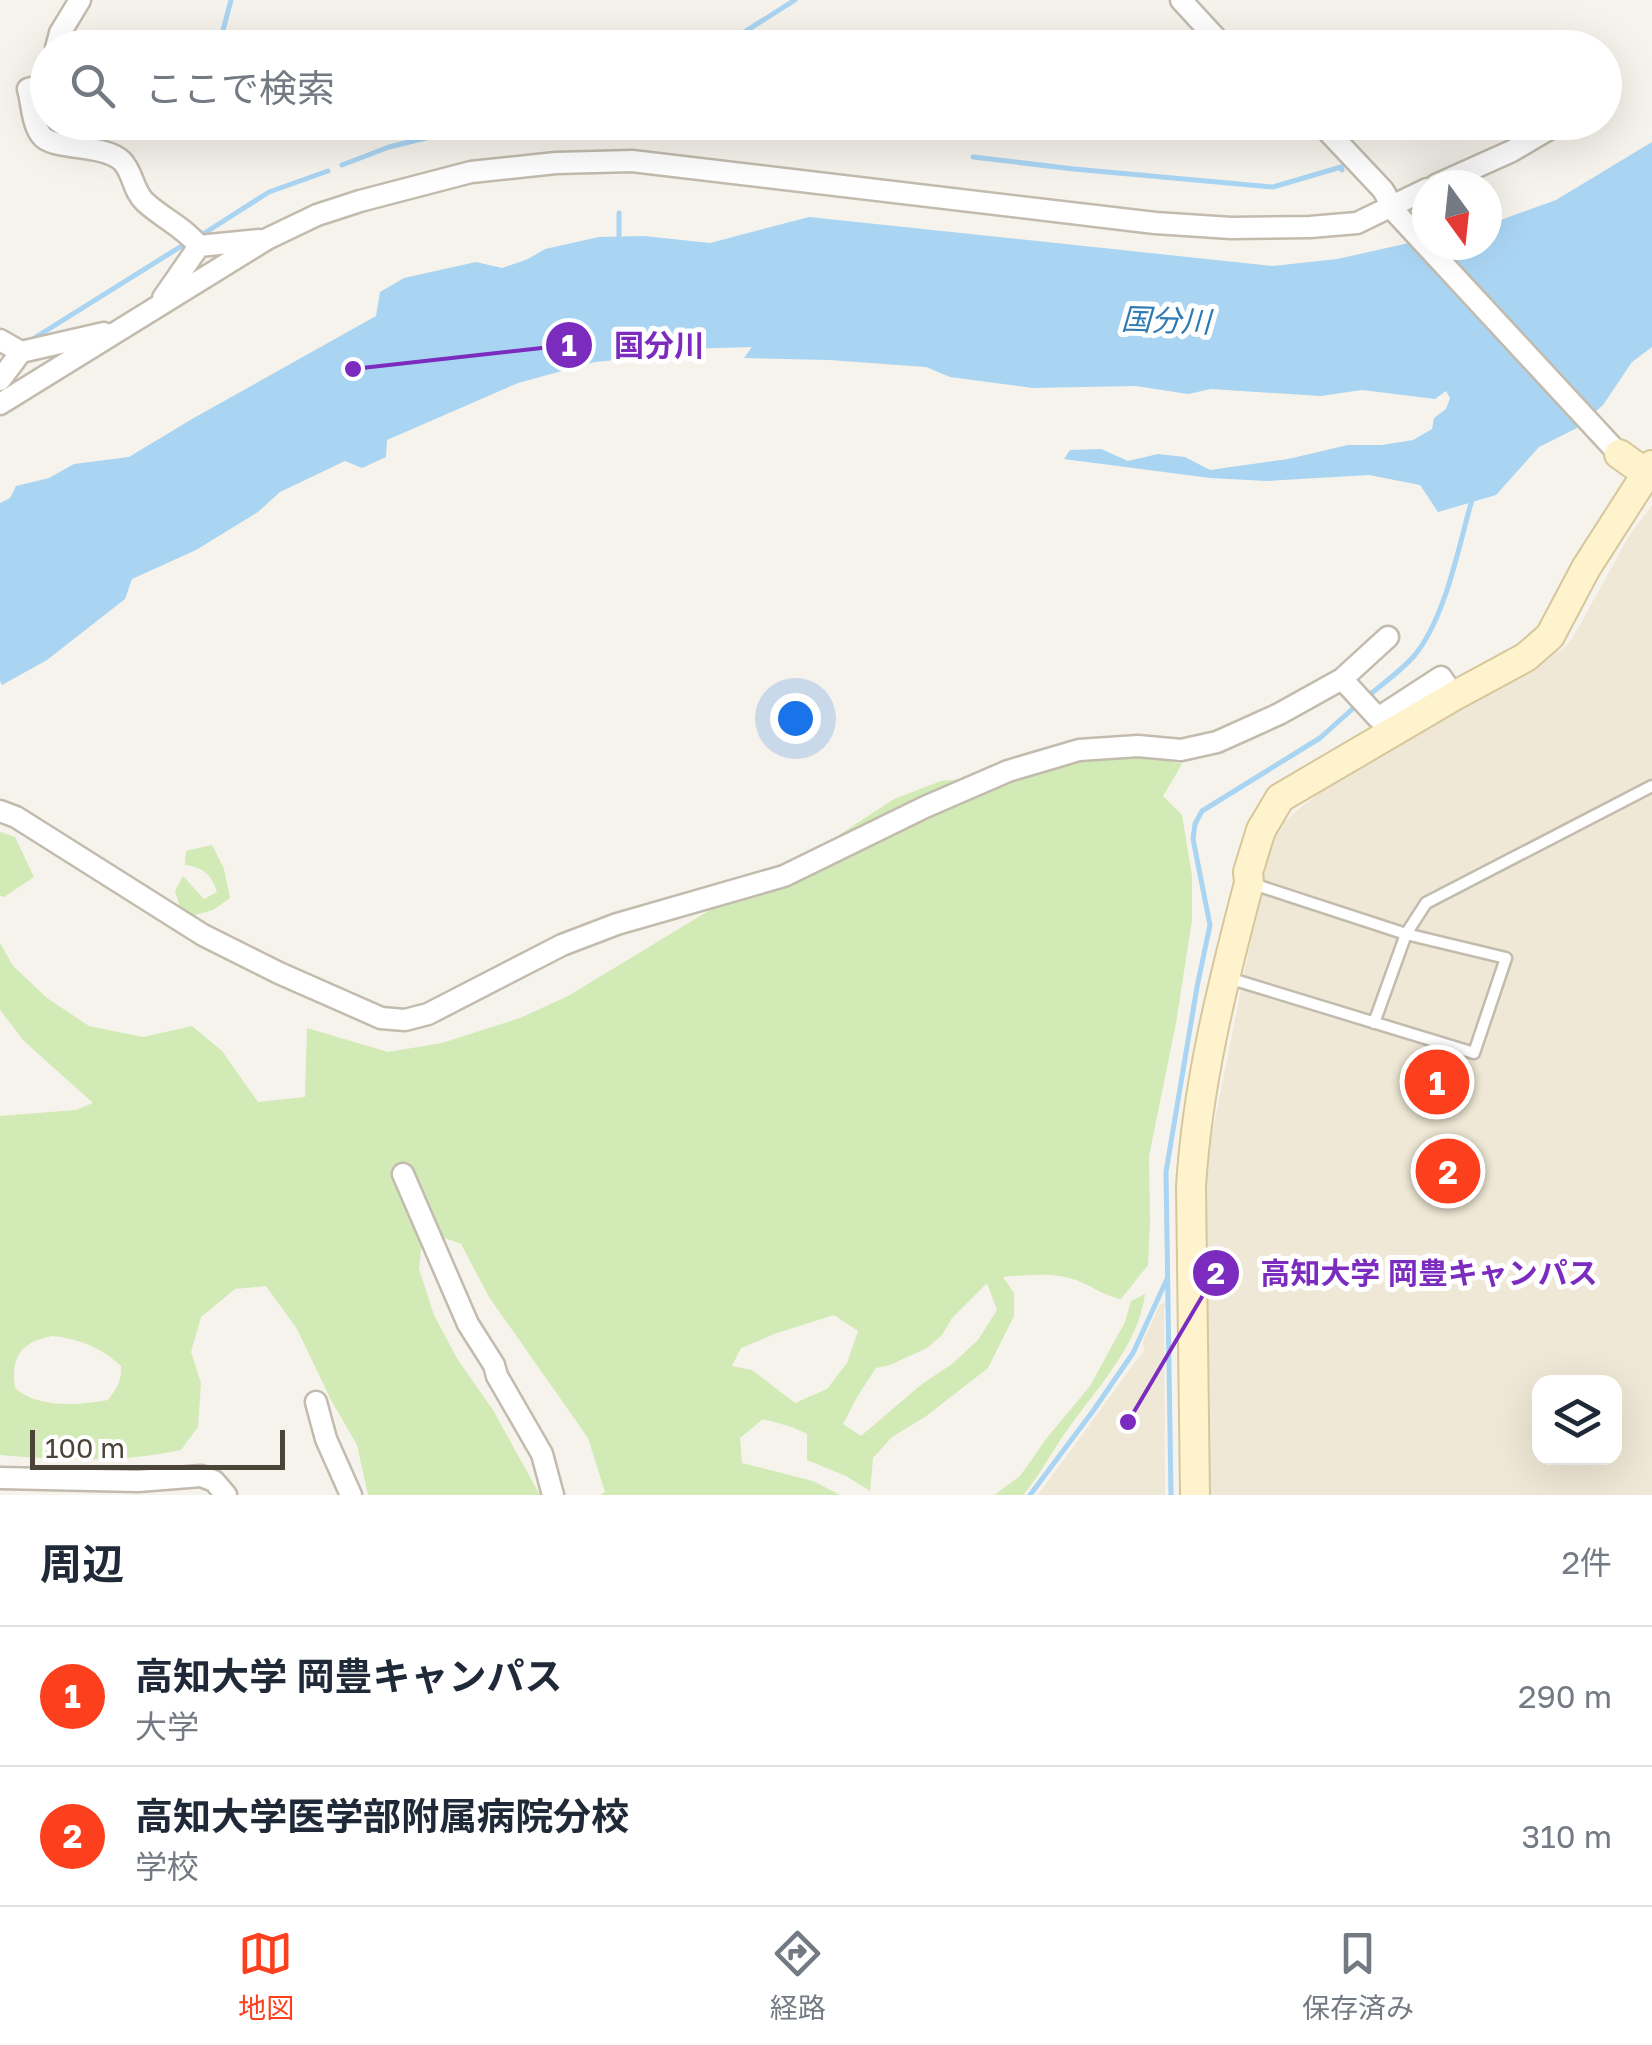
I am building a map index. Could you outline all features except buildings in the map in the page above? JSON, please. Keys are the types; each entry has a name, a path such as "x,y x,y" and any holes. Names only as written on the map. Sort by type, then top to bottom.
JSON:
{"street":[{"path":"62,30 80,0"},
{"path":"1181,0 1209,30"},
{"path":"48,140 120,159 142,200 190,234 200,246"},
{"path":"1195,1495 1190,1187 1194,1141 1224,977 1261,830 1280,798 1526,658 1550,636 1586,568 1649,470 1619,454 1394,209 1383,190 1336,140"},
{"path":"1470,170 1530,140"},
{"path":"0,404 267,239 317,215 470,172 556,162 632,161 1155,223 1232,228 1357,223 1412,198"},
{"path":"156,308 200,246 267,239"},
{"path":"0,380 21,352 120,329"},
{"path":"0,340 21,352"},
{"path":"0,811 203,934 279,974 382,1018 405,1020 428,1014 562,945 784,876 926,806 1008,771 1080,750 1138,746 1181,750 1217,742 1347,684 1388,637"},
{"path":"1347,684 1378,718 1440,677 1454,696"},
{"path":"403,1174 468,1324 542,1454 553,1495"},
{"path":"316,1402 326,1439 351,1495"},
{"path":"0,1478 138,1481 201,1476 214,1482 226,1495"}],"lane":[{"path":"1374,1023 1406,934 1426,903 1652,786"},
{"path":"1224,977 1474,1054 1506,958 1406,934 1248,883"}],"shaded area":[{"path":"1652,505 1652,1495 1209,1495 1206,1165 1270,845 1286,820 1315,796 1565,647 1629,536"},
{"path":"1166,1303 1165,1495 1038,1495 1144,1350 1143,1341 1160,1304"}],"green space":[{"path":"1125,752 1182,764 1163,796 1182,815 1192,876 1192,920 1149,1156 1148,1265 1121,1299 1067,1277 1003,1277 1014,1293 1014,1316 988,1368 925,1417 892,1437 873,1458 870,1491 807,1460 807,1434 763,1419 740,1438 742,1463 813,1481 840,1495 600,1495 605,1492 588,1438 489,1297 461,1244 423,1230 419,1269 434,1315 540,1495 368,1495 357,1445 297,1329 266,1286 235,1289 201,1317 191,1352 201,1383 198,1427 181,1450 91,1459 0,1455 0,1116 76,1110 93,1103 24,1041 0,1010 0,943 13,966 47,998 89,1026 143,1037 192,1026 222,1051 258,1102 305,1097 307,1028 388,1052 442,1043 520,1018 568,996 733,896 817,857 842,833 894,799 941,781 991,776 1041,764 1081,762","holes":["987,1283 997,1310 978,1340 861,1436 843,1424 876,1368 927,1348 942,1335 952,1318","834,1315 858,1331 847,1363 827,1389 795,1403 752,1370 732,1366 741,1348","43,1338 80,1342 121,1366 118,1384 108,1400 51,1403 17,1389 14,1369 19,1354"]},
{"path":"0,832 15,837 34,877 4,897 0,896"},
{"path":"212,845 224,869 230,898 213,910 191,916 180,908 175,891 183,876 204,899 217,892 206,873 185,865 186,851"},
{"path":"1145,1294 1141,1314 1124,1351 1029,1488 1023,1495 994,1495 1020,1476 1090,1386 1125,1322 1131,1301"}],"water":[{"path":"1652,142 1652,347 1632,362 1603,405 1577,428 1539,447 1496,495 1438,512 1420,485 1369,475 1267,481 1210,478 1064,459 1070,450 1101,449 1128,461 1158,454 1185,457 1210,470 1288,459 1348,445 1413,440 1432,429 1434,418 1446,409 1450,398 1446,391 1435,399 1362,390 1321,396 1211,389 1188,394 1136,386 1032,388 950,377 926,367 744,358 752,347 654,350 636,358 595,362 518,383 387,440 386,457 362,468 345,461 280,492 258,512 196,550 132,579 125,599 47,660 2,685 0,681 0,503 10,498 16,486 49,478 74,464 129,457 376,316 380,292 404,278 476,262 502,268 545,249 599,237 644,236 710,243 809,217 1273,266 1337,259 1412,242 1412,260 1502,260 1502,220 1556,200"}],"waterway":[{"path":"223,30 231,0"},
{"path":"748,30 795,0"},
{"path":"342,165 418,140"},
{"path":"973,157 1273,187 1341,167 1342,170"},
{"path":"200,236 269,192 328,171"},
{"path":"619,213 619,241"},
{"path":"28,342 188,242"},
{"path":"1367,697 1409,662 1435,622 1473,496"},
{"path":"1171,1495 1166,1172 1210,925 1193,839 1195,824 1202,811 1320,738 1358,704"},
{"path":"1030,1495 1133,1353 1167,1279"}],"place":[{"name":"国分川","path":"353,369"},
{"name":"高知大学 岡豊キャンパス","path":"1437,1082"},
{"name":"高知大学医学部附属病院分校","path":"1448,1171"},
{"name":"高知大学 岡豊キャンパス","path":"1128,1422"}]}
